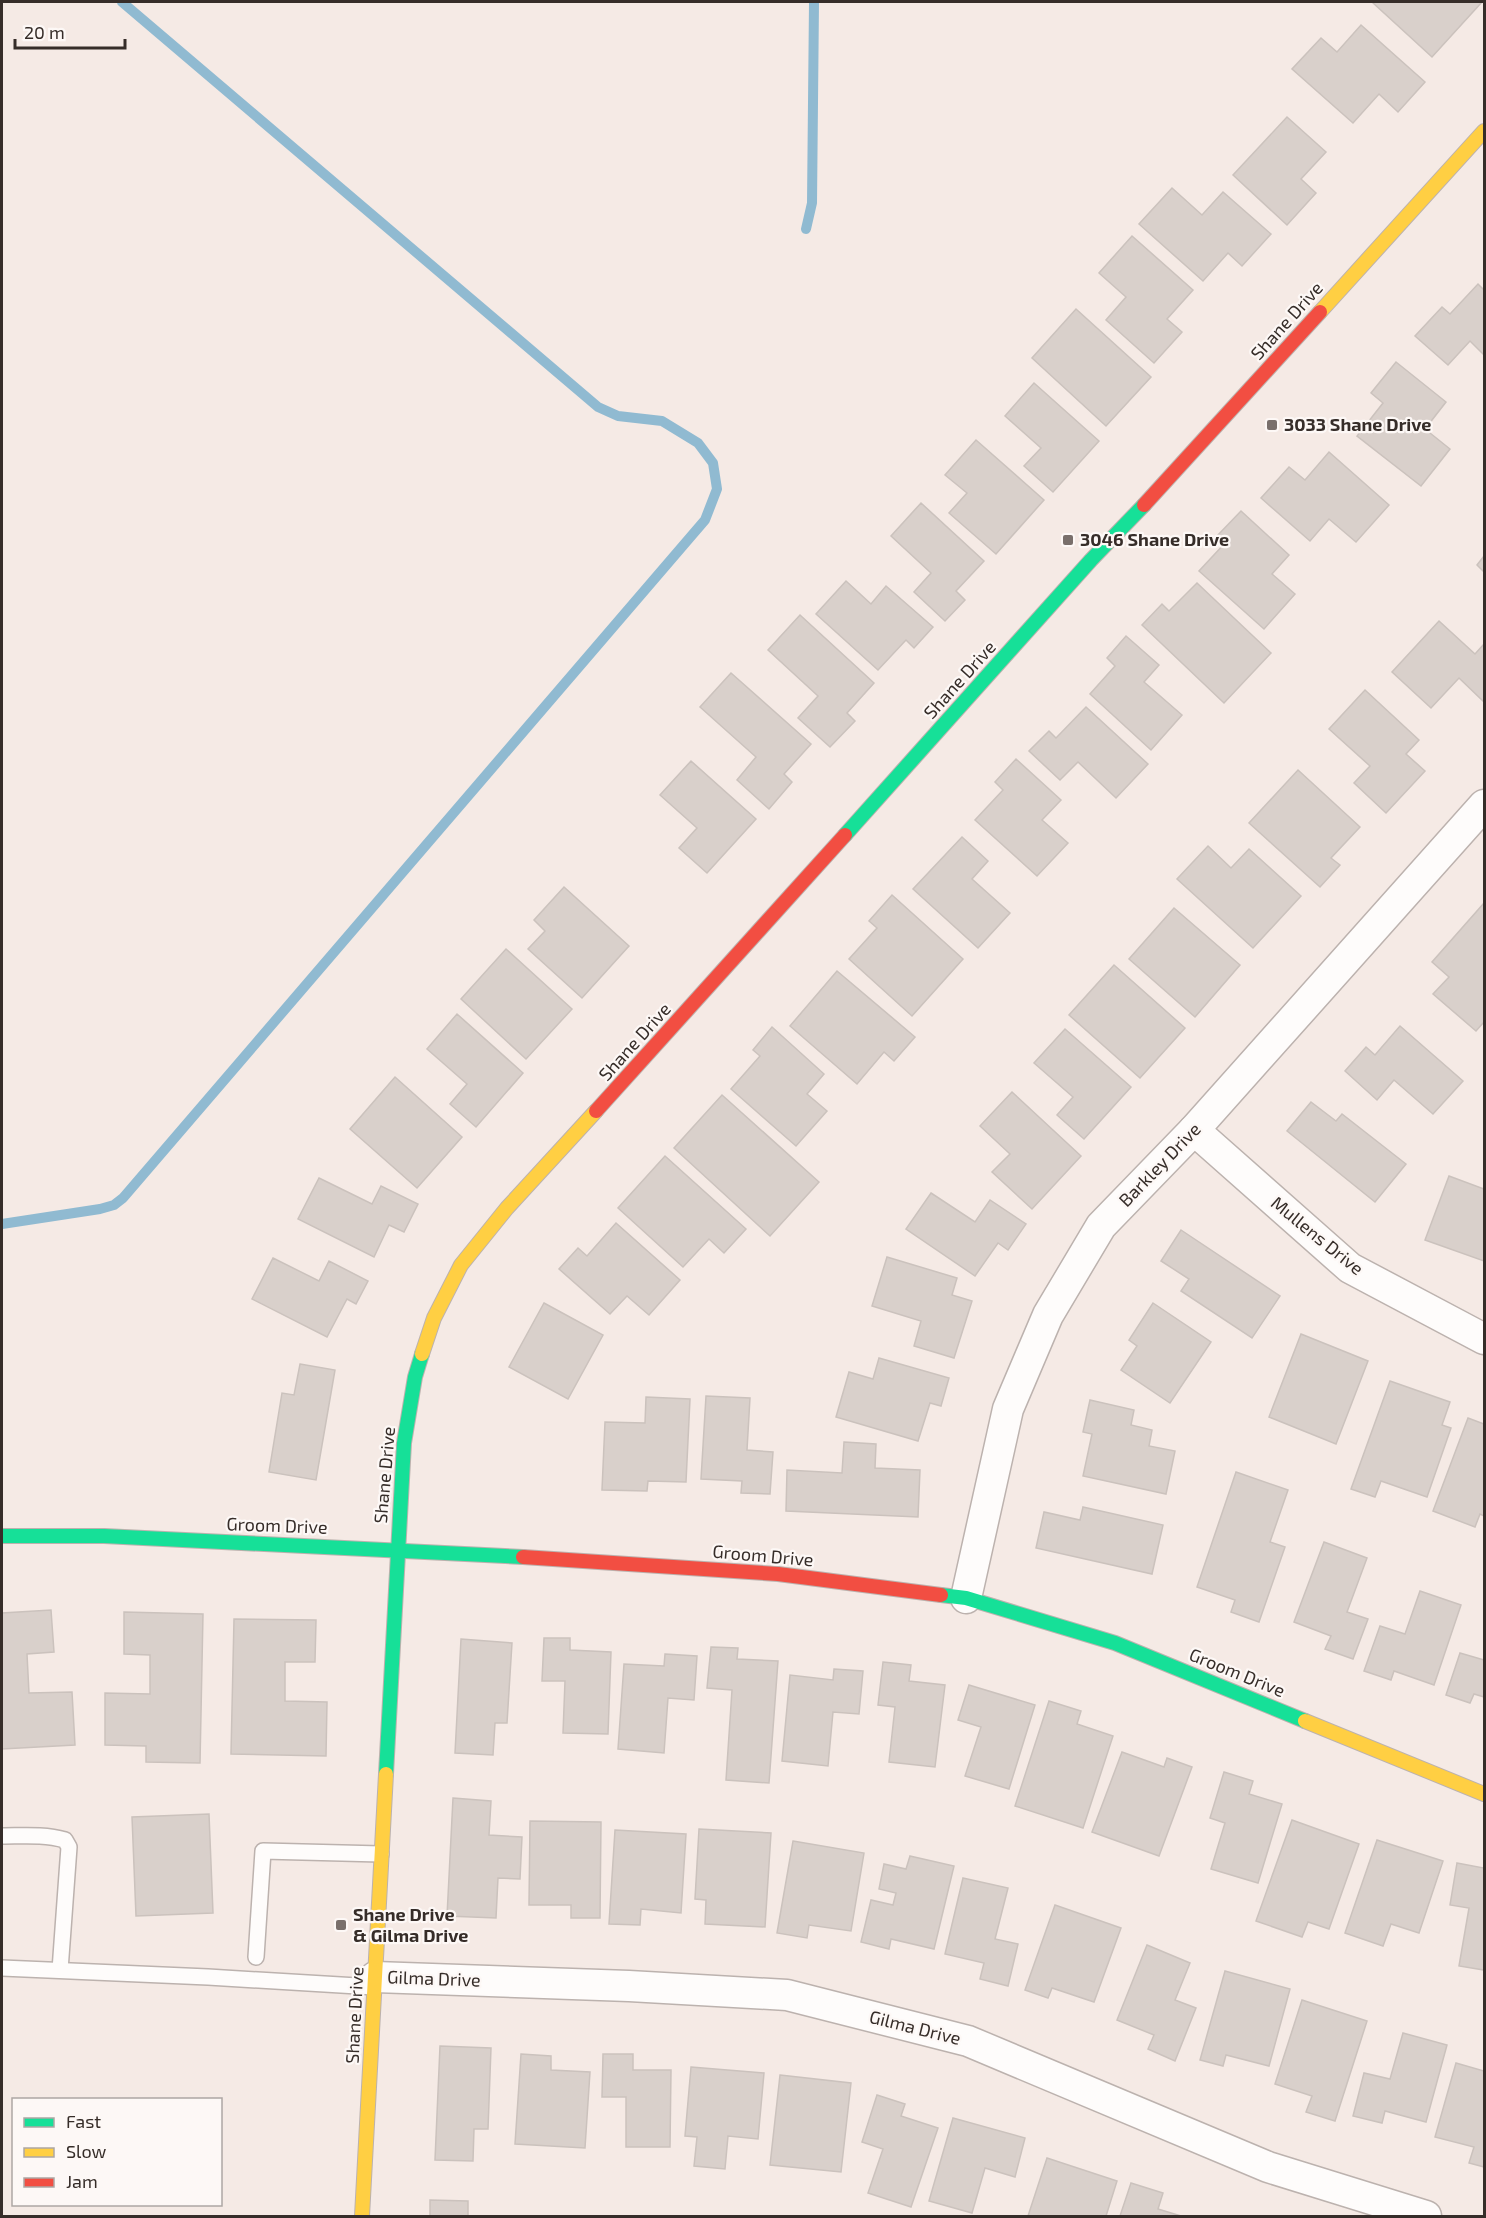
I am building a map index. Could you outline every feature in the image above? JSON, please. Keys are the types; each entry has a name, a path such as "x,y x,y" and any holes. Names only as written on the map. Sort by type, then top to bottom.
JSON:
{"street":[{"name":"Shane Drive","path":"362,2217 404,1443 415,1377 434,1318 461,1265 507,1209 682,1018 1091,560 1149,500 1485,131"},
{"name":"Barkley Drive","path":"966,1598 1008,1409 1048,1315 1101,1226 1194,1130 1485,805"},
{"name":"Mullens Drive","path":"1194,1130 1350,1268 1485,1340"},
{"name":"Groom Drive","path":"2,1536 104,1536 397,1549 778,1574 966,1598 1115,1643 1485,1794"},
{"name":"Gilma Drive","path":"374,1982 629,1986 787,1995 968,2041 1268,2167 1426,2217"}],"lane":[{"path":"2,1836 40,1835 65,1840 69,1847 60,1970"},
{"path":"256,1957 263,1851 381,1854"},
{"path":"2,1968 374,1982"}],"building":[{"path":"1372,2 1482,2 1432,57"},
{"path":"1361,25 1425,82 1398,112 1379,94 1353,123 1292,69 1321,38 1337,52"},
{"path":"1287,117 1326,152 1301,179 1316,193 1287,225 1233,175"},
{"path":"1172,188 1202,215 1223,192 1271,234 1242,266 1228,253 1203,281 1139,224"},
{"path":"1132,236 1193,290 1167,319 1182,332 1154,363 1106,320 1126,297 1099,273"},
{"path":"1478,284 1484,290 1484,355 1470,341 1448,365 1415,336 1442,307 1450,314"},
{"path":"1076,309 1151,377 1106,426 1032,358"},
{"path":"1396,362 1446,402 1425,429 1450,449 1421,486 1357,436 1383,403 1371,393"},
{"path":"1034,383 1099,441 1053,492 1024,466 1041,448 1005,416"},
{"path":"976,440 1044,500 996,554 949,513 967,493 945,475"},
{"path":"1329,452 1389,505 1356,542 1329,519 1310,541 1261,498 1289,467 1305,480"},
{"path":"921,503 984,561 956,591 965,600 945,621 914,592 931,573 891,536"},
{"path":"1241,511 1289,555 1272,574 1295,594 1264,629 1199,571 1225,543 1217,536"},
{"path":"1484,556 1484,572 1477,565"},
{"path":"846,581 871,604 886,586 933,627 914,648 906,640 878,670 816,614"},
{"path":"1197,583 1271,653 1224,703 1142,625 1162,604 1169,611"},
{"path":"800,615 874,683 847,713 855,721 830,747 798,718 818,696 768,650"},
{"path":"1439,621 1475,654 1484,644 1484,702 1459,678 1431,708 1392,672"},
{"path":"1126,636 1159,665 1144,682 1182,715 1151,750 1090,694 1115,666 1107,658"},
{"path":"731,673 811,744 784,774 792,782 769,809 737,780 756,757 700,707"},
{"path":"1365,690 1419,740 1406,754 1425,771 1386,813 1354,783 1370,766 1329,729"},
{"path":"1086,707 1148,764 1116,798 1078,762 1060,780 1029,751 1049,731 1056,738"},
{"path":"1016,759 1061,800 1042,820 1068,843 1037,876 975,820 1003,790 995,782"},
{"path":"691,761 756,819 707,873 679,848 697,828 660,795"},
{"path":"1298,770 1360,827 1331,858 1340,865 1320,887 1249,823"},
{"path":"962,837 988,861 972,879 1010,913 978,948 913,889"},
{"path":"1208,846 1231,868 1249,849 1301,896 1253,948 1177,879"},
{"path":"564,887 629,946 582,998 528,949 545,931 534,920"},
{"path":"892,895 963,959 912,1016 849,959 877,928 869,921"},
{"path":"1484,903 1484,1022 1476,1031 1433,994 1449,977 1432,962"},
{"path":"1174,908 1240,965 1195,1017 1129,959"},
{"path":"506,949 572,1009 526,1059 461,999"},
{"path":"1114,965 1185,1028 1140,1078 1069,1015"},
{"path":"837,971 915,1037 894,1061 884,1052 857,1084 790,1026"},
{"path":"457,1014 523,1073 476,1127 450,1104 467,1084 427,1049"},
{"path":"1400,1026 1463,1081 1433,1114 1394,1080 1377,1100 1345,1071 1366,1047 1375,1055"},
{"path":"772,1027 824,1074 807,1094 827,1111 796,1146 731,1089 760,1056 753,1050"},
{"path":"1065,1029 1131,1087 1084,1139 1057,1115 1073,1097 1034,1063"},
{"path":"395,1077 462,1137 417,1188 350,1129"},
{"path":"1012,1092 1081,1156 1032,1209 992,1172 1010,1154 980,1126"},
{"path":"722,1095 819,1182 770,1236 674,1148"},
{"path":"1311,1102 1336,1121 1342,1114 1406,1164 1375,1202 1287,1131"},
{"path":"665,1156 746,1229 724,1253 709,1239 683,1267 618,1208"},
{"path":"1449,1176 1484,1189 1484,1261 1425,1240"},
{"path":"319,1178 372,1204 381,1186 418,1204 404,1232 389,1225 374,1257 298,1219"},
{"path":"931,1193 975,1222 990,1200 1026,1224 1008,1250 998,1243 975,1276 906,1229"},
{"path":"616,1223 680,1280 649,1315 627,1296 610,1314 559,1269 578,1248 587,1256"},
{"path":"1181,1230 1280,1296 1252,1338 1181,1291 1189,1279 1161,1261"},
{"path":"887,1257 957,1278 952,1295 972,1301 954,1358 914,1346 921,1321 872,1306"},
{"path":"273,1258 319,1281 329,1261 368,1281 356,1304 347,1299 327,1337 252,1299"},
{"path":"544,1303 603,1335 568,1399 509,1367"},
{"path":"1153,1303 1211,1342 1170,1403 1121,1370 1137,1346 1129,1340"},
{"path":"1301,1334 1368,1361 1336,1444 1269,1417"},
{"path":"879,1358 949,1378 941,1406 930,1403 918,1441 836,1417 849,1372 873,1379"},
{"path":"300,1364 335,1370 316,1480 269,1472 282,1393 294,1395"},
{"path":"1390,1381 1450,1402 1442,1425 1451,1428 1427,1497 1381,1481 1375,1497 1351,1489"},
{"path":"706,1396 750,1398 747,1450 773,1452 770,1494 741,1493 742,1481 701,1479"},
{"path":"646,1397 690,1399 686,1482 648,1481 647,1491 602,1490 605,1422 645,1423"},
{"path":"1090,1400 1134,1410 1131,1425 1152,1430 1149,1446 1175,1451 1166,1494 1083,1476 1092,1434 1083,1432"},
{"path":"1468,1418 1484,1424 1484,1516 1480,1514 1475,1527 1433,1511"},
{"path":"844,1442 876,1444 875,1468 920,1470 918,1517 786,1511 787,1470 842,1473"},
{"path":"1236,1472 1288,1490 1270,1542 1285,1547 1259,1622 1231,1612 1235,1600 1197,1587"},
{"path":"1083,1507 1163,1525 1152,1574 1036,1548 1044,1512 1080,1520"},
{"path":"1324,1542 1367,1558 1347,1612 1368,1619 1353,1659 1325,1649 1331,1636 1294,1622"},
{"path":"1420,1591 1461,1605 1434,1685 1394,1671 1391,1680 1364,1671 1380,1626 1405,1634"},
{"path":"51,1610 54,1652 27,1654 29,1693 72,1692 75,1745 2,1749 2,1613"},
{"path":"124,1612 203,1614 200,1763 146,1762 146,1746 105,1745 105,1693 150,1694 150,1655 124,1654"},
{"path":"234,1619 316,1620 315,1662 285,1662 285,1701 327,1702 326,1756 231,1754"},
{"path":"544,1638 570,1638 570,1650 611,1652 608,1734 563,1733 565,1681 542,1681"},
{"path":"461,1639 512,1643 507,1723 495,1723 493,1755 455,1753"},
{"path":"711,1647 738,1648 737,1659 778,1661 769,1783 726,1780 732,1690 707,1688"},
{"path":"1460,1653 1484,1660 1484,1697 1474,1694 1470,1703 1446,1695"},
{"path":"665,1654 697,1656 694,1700 668,1698 664,1753 618,1749 624,1664 664,1666"},
{"path":"883,1662 911,1665 909,1681 945,1685 935,1767 889,1762 895,1707 878,1705"},
{"path":"834,1669 863,1671 859,1714 833,1712 828,1766 782,1761 790,1675 833,1680"},
{"path":"969,1685 1035,1705 1009,1789 965,1776 981,1727 958,1720"},
{"path":"1049,1701 1081,1711 1077,1724 1113,1736 1083,1828 1015,1806"},
{"path":"1122,1752 1164,1767 1167,1758 1192,1767 1159,1856 1092,1832"},
{"path":"1224,1772 1253,1781 1249,1794 1282,1804 1258,1883 1211,1869 1225,1823 1210,1818"},
{"path":"453,1798 491,1801 489,1835 522,1837 520,1879 498,1878 496,1918 447,1916"},
{"path":"209,1814 213,1913 136,1916 132,1817"},
{"path":"1292,1820 1359,1844 1329,1929 1308,1922 1302,1937 1256,1921"},
{"path":"530,1821 601,1822 600,1918 571,1918 571,1905 529,1905"},
{"path":"699,1829 771,1833 765,1927 705,1924 706,1900 695,1899"},
{"path":"615,1830 686,1834 681,1913 641,1909 640,1925 609,1924"},
{"path":"1377,1840 1443,1861 1419,1933 1391,1924 1383,1946 1345,1933"},
{"path":"793,1841 864,1853 851,1931 809,1925 807,1938 777,1933"},
{"path":"910,1856 954,1866 934,1949 891,1939 889,1949 861,1942 871,1900 893,1905 896,1893 879,1889 884,1864 906,1869"},
{"path":"1457,1863 1484,1868 1484,1970 1459,1966 1469,1908 1450,1905"},
{"path":"963,1878 1008,1888 995,1939 1018,1944 1008,1986 980,1979 984,1963 945,1954"},
{"path":"1055,1905 1121,1928 1094,2002 1052,1988 1048,1998 1025,1990"},
{"path":"1147,1945 1190,1963 1175,2000 1196,2008 1175,2061 1148,2049 1154,2035 1117,2020"},
{"path":"1225,1971 1290,1989 1269,2066 1226,2055 1223,2066 1200,2060"},
{"path":"1302,2000 1367,2021 1335,2121 1306,2112 1312,2096 1275,2084"},
{"path":"1403,2033 1447,2045 1426,2122 1385,2111 1382,2123 1353,2116 1364,2073 1390,2079"},
{"path":"440,2046 491,2048 488,2129 474,2129 473,2161 435,2160"},
{"path":"521,2054 551,2056 551,2070 590,2072 585,2148 515,2144"},
{"path":"603,2054 633,2054 633,2070 671,2070 670,2147 626,2147 626,2097 602,2097"},
{"path":"1456,2063 1484,2071 1484,2167 1469,2163 1474,2147 1435,2137"},
{"path":"691,2067 764,2073 758,2139 728,2136 725,2169 694,2166 697,2137 685,2136"},
{"path":"780,2075 851,2083 841,2172 770,2165"},
{"path":"877,2095 905,2104 901,2116 938,2128 911,2207 868,2193 883,2149 862,2142"},
{"path":"953,2118 1025,2138 1015,2177 985,2168 972,2213 929,2201"},
{"path":"1047,2158 1117,2181 1106,2216 1028,2216"},
{"path":"1131,2183 1163,2193 1158,2209 1181,2216 1120,2216"},
{"path":"430,2200 468,2201 468,2216 430,2216"}],"waterway":[{"path":"2,1224 100,1209 114,1205 123,1198 705,520 717,489 713,463 698,443 662,421 618,416 598,407 122,2"},
{"path":"806,229 812,203 814,2"}],"traffic: fast":[{"path":"845,835 1091,560 1144,505"},
{"path":"386,1774 404,1443 415,1377 422,1354"},
{"path":"2,1536 104,1536 523,1557"},
{"path":"941,1595 966,1598 1115,1643 1305,1721"}],"traffic: slow":[{"path":"1320,312 1484,131"},
{"path":"422,1354 434,1318 461,1265 507,1208 596,1111"},
{"path":"1305,1721 1484,1794"},
{"path":"362,2216 386,1774"}],"traffic: jam":[{"path":"1144,505 1320,312"},
{"path":"596,1111 845,835"},
{"path":"523,1557 778,1574 941,1595"}],"place":[{"name":"3033 Shane Drive","path":"1272,425"},
{"name":"3046 Shane Drive","path":"1068,540"},
{"name":"Shane Drive & Gilma Drive","path":"341,1925"}]}
